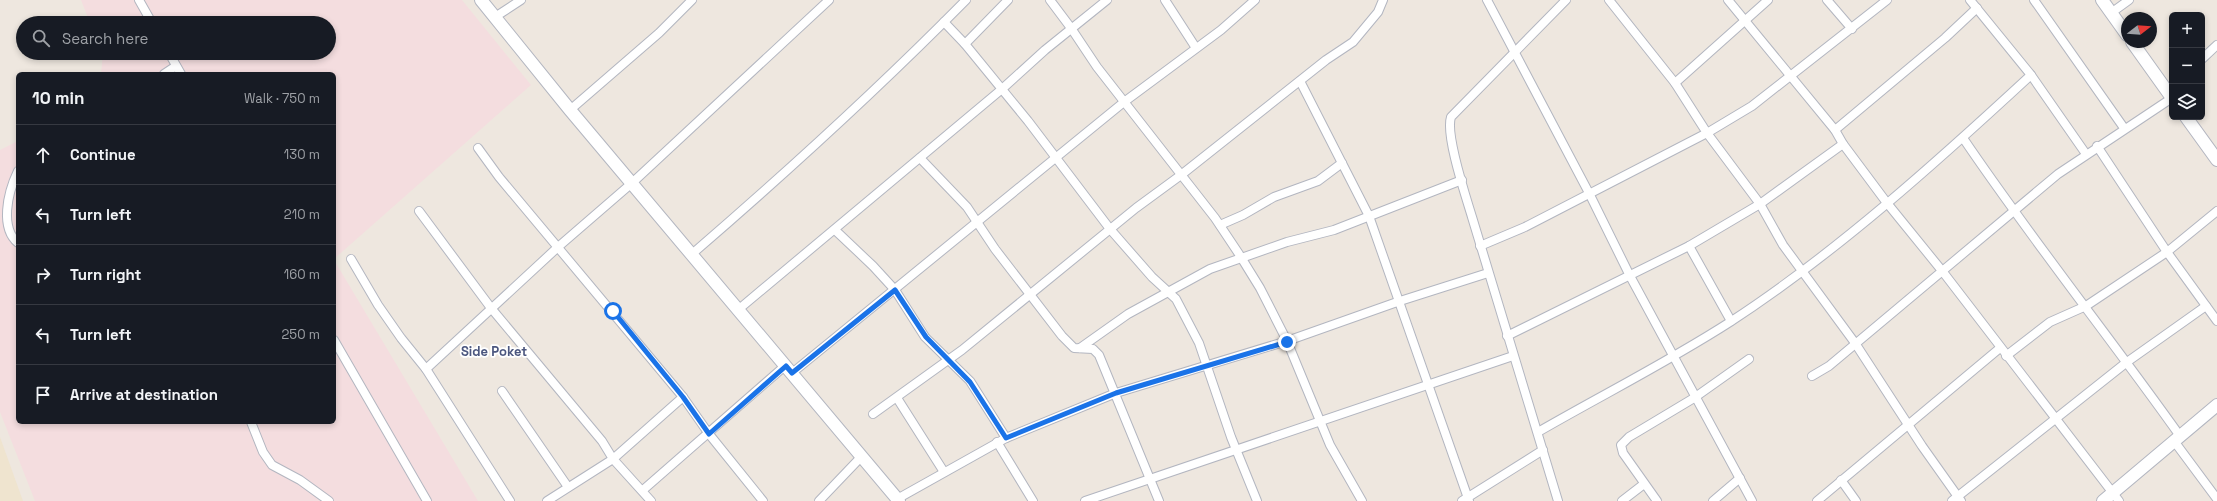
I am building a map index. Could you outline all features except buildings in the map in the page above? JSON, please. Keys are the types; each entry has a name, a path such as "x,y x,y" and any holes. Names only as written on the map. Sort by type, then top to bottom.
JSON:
{"main road":[{"path":"481,0 570,110 739,309 898,500"},
{"path":"2102,0 2121,27"},
{"path":"2137,48 2169,90"},
{"path":"2188,120 2217,160"},
{"path":"2103,501 2116,496 2177,439 2217,405"}],"street":[{"path":"139,0 148,16"},
{"path":"495,17 521,0"},
{"path":"570,110 659,33 692,0"},
{"path":"426,369 491,308 632,183 829,0"},
{"path":"692,254 745,209 966,0"},
{"path":"965,44 1008,0"},
{"path":"1050,0 1124,102 1220,225 1242,258 1260,288 1287,342 1330,445 1362,501"},
{"path":"739,309 783,270 835,230 1002,89 1071,28 1107,0"},
{"path":"1164,0 1196,48"},
{"path":"643,490 789,369 895,290 1124,102 1221,30 1255,0"},
{"path":"873,414 948,361 1110,229 1181,175 1326,60 1353,42 1378,12 1383,0"},
{"path":"1487,0 1589,193 1630,276 1694,398 1752,501"},
{"path":"1558,501 1480,246 1450,132 1451,117 1514,51 1566,0"},
{"path":"1609,0 1675,82 1707,133 1760,204 1783,245 1855,343 1957,499 2055,418 2127,362 2206,306"},
{"path":"1728,0 1835,130 1843,144 1887,203 1944,272 2006,356 2116,496"},
{"path":"1675,82 1746,22 1768,0"},
{"path":"1827,0 1852,29"},
{"path":"1480,246 1525,227 1589,193 1644,167 1707,133 1752,106 1887,0"},
{"path":"1970,0 2031,75 2086,154"},
{"path":"2034,0 2124,128"},
{"path":"2111,13 2129,0"},
{"path":"1835,130 1945,38 1977,8"},
{"path":"944,22 965,44 1002,89 1110,229 1152,278 1176,299 1186,314 1199,343 1205,366 1235,448 1257,501"},
{"path":"2205,56 2217,45"},
{"path":"173,60 180,72"},
{"path":"167,72 176,66"},
{"path":"1538,432 1673,357 1731,321 1802,270 1887,203 1963,138 2031,75"},
{"path":"1300,81 1369,216 1400,301 1466,500 1543,450"},
{"path":"1812,376 1829,366 1855,343 1944,272 2013,212 2086,154 2169,94"},
{"path":"1963,138 2013,212 2086,306 2127,362 2217,499"},
{"path":"1507,336 1689,246 1760,204 1843,144"},
{"path":"2097,146 2167,252 2217,321"},
{"path":"478,148 558,248 683,397 709,434 763,501"},
{"path":"920,158 948,185 978,223 1047,318 1066,340 1074,348 1093,349 1099,355 1116,393 1159,501"},
{"path":"1220,225 1243,215 1274,197 1318,181 1342,163"},
{"path":"16,176 2,212 0,224 4,233 16,242"},
{"path":"1080,348 1128,314 1210,269 1287,242 1334,230 1462,180"},
{"path":"419,211 491,308 602,441 613,459 652,501"},
{"path":"2006,356 2050,322 2086,306 2167,252 2217,211"},
{"path":"835,230 873,266 895,290 926,337 970,382 1006,438"},
{"path":"1689,246 1731,321"},
{"path":"351,259 378,305 401,338 426,369 510,501"},
{"path":"898,500 997,442 1116,393 1287,342 1400,301 1488,273"},
{"path":"336,343 427,501"},
{"path":"1817,501 2000,348"},
{"path":"1085,501 1235,448 1320,422 1513,356"},
{"path":"1657,501 1623,453 1621,445 1641,430 1694,398 1749,359"},
{"path":"502,391 568,487"},
{"path":"547,501 613,459 683,397"},
{"path":"896,398 944,472"},
{"path":"252,424 263,452 272,464 300,480 329,501"},
{"path":"997,442 1033,501"},
{"path":"819,501 862,456"},
{"path":"1713,501 1740,478"},
{"path":"1841,480 1856,501"},
{"path":"1622,501 1644,484"}],"shaded area":[{"path":"81,0 462,0 531,85 336,257 336,72 101,72 102,60 336,60 336,16 87,16"},
{"path":"16,142 16,424 336,424 336,263 478,501 35,501 0,412 0,150"},
{"path":"0,437 23,501 0,501"}],"district":[{"name":"Side Poket","path":"494,351"}],"route":[{"path":"613,311 683,397 709,434 786,366 792,373 895,290 926,337 970,382 987,405 1006,438 1116,393 1255,350 1287,342"}]}
